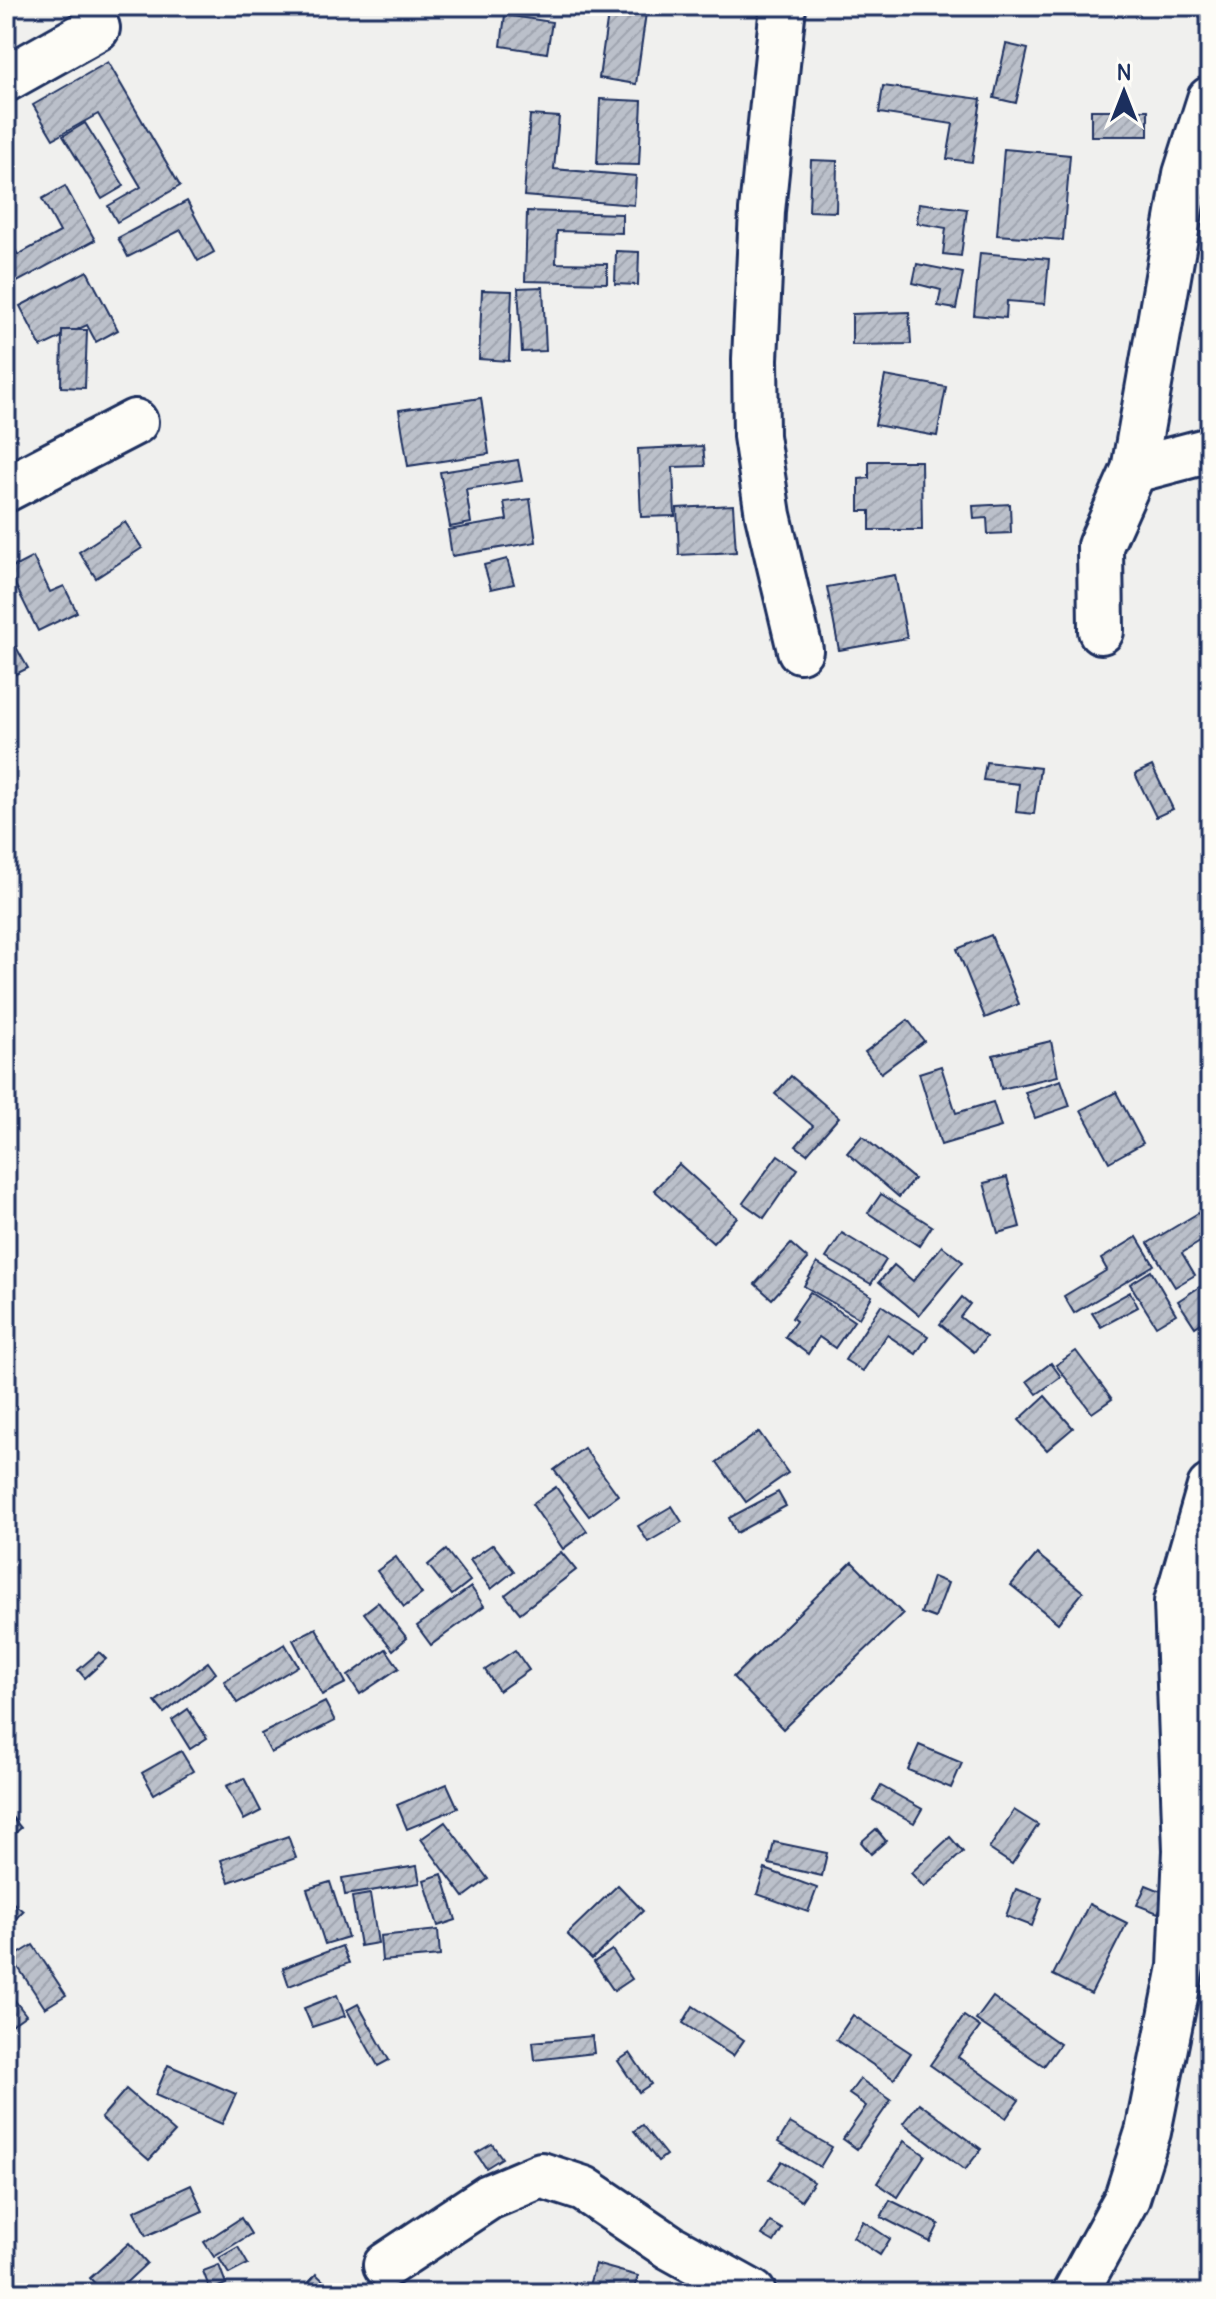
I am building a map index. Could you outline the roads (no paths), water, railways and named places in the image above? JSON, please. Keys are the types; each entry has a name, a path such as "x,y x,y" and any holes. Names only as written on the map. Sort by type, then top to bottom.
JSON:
{"street":[{"path":"783,6 762,211 755,359 756,436 768,515 800,650"},
{"path":"6,79 97,28"},
{"path":"1101,631 1100,546 1134,470 1183,188 1200,123 1210,99"},
{"path":"6,489 135,422"},
{"path":"1134,470 1210,450"},
{"path":"1075,2293 1127,2198 1148,2132 1181,1967 1186,1850 1177,1602 1210,1487"},
{"path":"386,2265 489,2197 541,2175 584,2189 670,2247 753,2293"}]}
